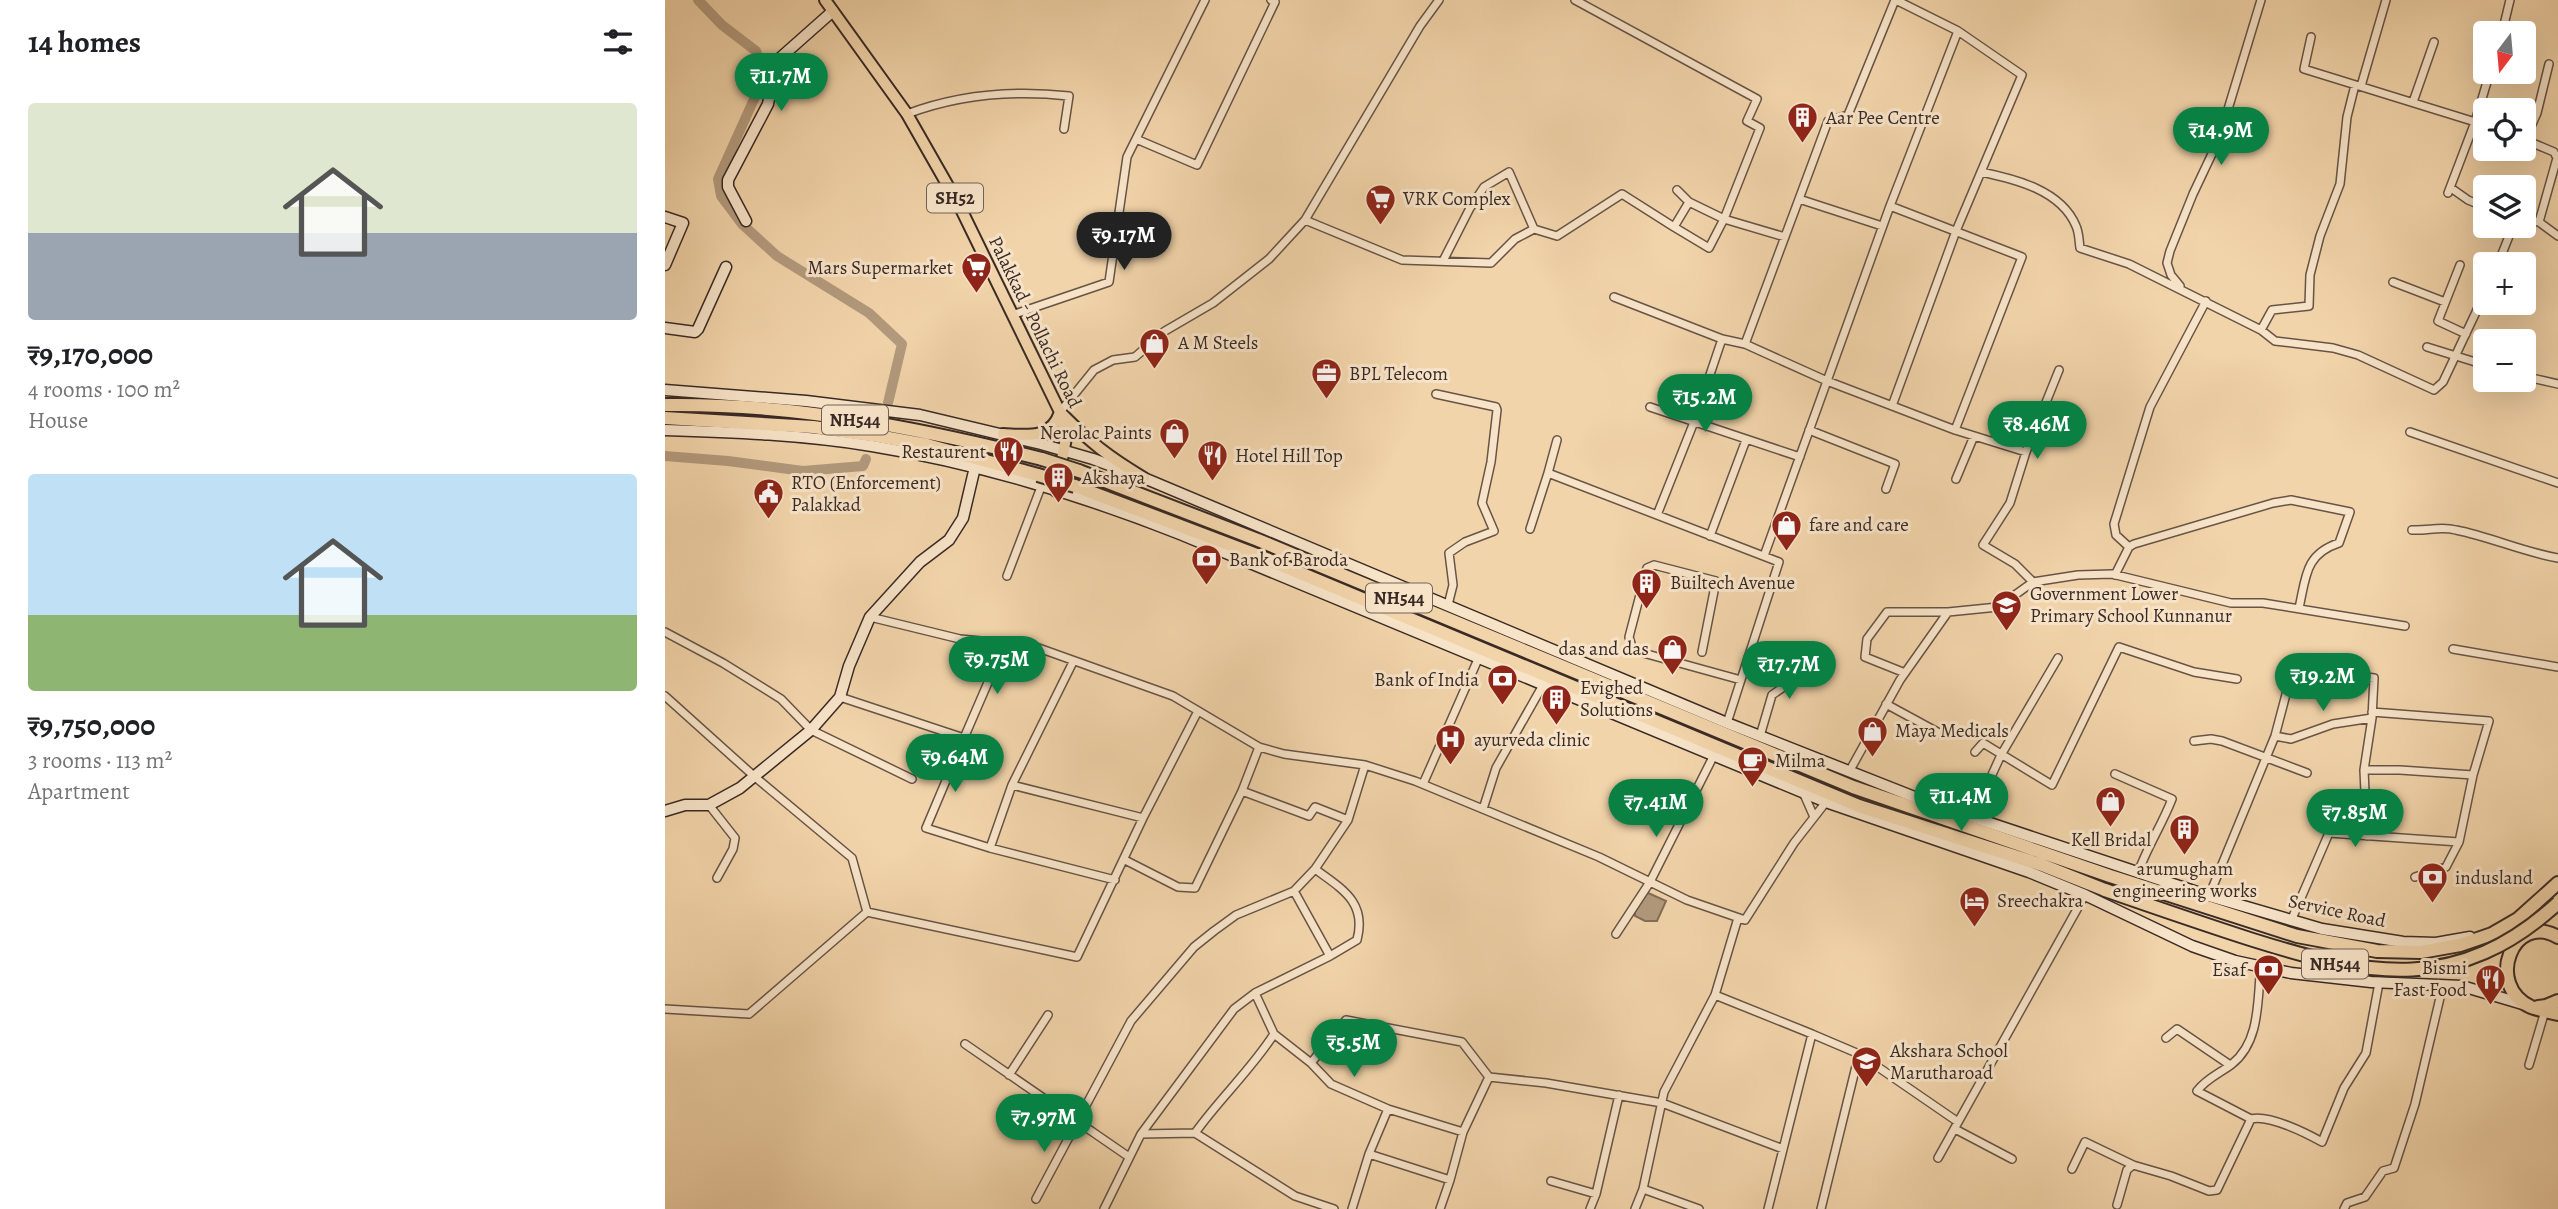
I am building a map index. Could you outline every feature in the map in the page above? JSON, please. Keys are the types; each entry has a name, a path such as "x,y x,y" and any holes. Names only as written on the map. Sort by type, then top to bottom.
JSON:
{"highway":[{"name":"NH544","path":"665,405 740,407 904,427 1042,459 1079,471 1269,545 1853,787 2110,876 2297,936 2367,950 2421,952 2460,945 2492,934 2555,893"},
{"name":"NH544","path":"665,418 813,427 878,436 927,445 1040,481 1075,486 1257,555 1859,806 2042,865 2105,890 2320,961 2361,969 2423,970 2485,953 2520,934 2555,893"},
{"path":"2518,919 2522,937"},
{"path":"2551,1012 2531,1006 2517,996 2509,983 2506,961 2511,948 2522,937 2544,932 2558,937"},
{"path":"2531,1006 2546,1006 2558,1001"}],"main road":[{"name":"Palakkad - Pollachi Road","path":"825,0 907,114 960,207 1060,412 1066,438 1056,491"},
{"path":"1003,434 1028,435 1046,431 1053,427 1060,412 1099,449 1144,478"}],"street":[{"path":"1012,315 1109,282 1127,157 1205,0"},
{"path":"1136,139 1198,165 1275,2 1271,0"},
{"path":"1060,412 1094,370 1113,360 1135,357 1165,331 1213,303 1269,259 1305,220 1420,26 1439,0"},
{"path":"1305,220 1402,260 1491,263 1515,239 1534,229 1557,236 1622,194 1709,248 1724,219 1760,128 1747,121 1757,99 1575,0"},
{"path":"1745,344 1828,121 1848,115 1895,0 1958,31 2022,75 1956,231 1892,406"},
{"path":"2183,289 2171,275 2167,263 2170,251 2219,139 2261,0"},
{"path":"2261,330 2271,310 2309,306 2310,275 2320,236 2340,184 2347,117 2386,0"},
{"path":"2505,21 2510,0"},
{"path":"746,221 728,187 728,180 768,104 775,68 780,58 833,11"},
{"path":"1764,556 1882,226 1958,31"},
{"path":"2311,37 2304,69 2473,121"},
{"path":"2413,102 2434,42"},
{"path":"2536,115 2549,64"},
{"path":"907,114 935,103 969,96 1034,92 1069,96 1064,129"},
{"path":"2473,128 2450,191 2473,202"},
{"path":"2536,145 2554,152 2557,158 2539,222"},
{"path":"1443,261 1484,187 1509,172 1534,229"},
{"path":"1981,172 2039,189 2067,210 2076,227 2080,248 2129,264 2183,289 2261,330 2275,341 2333,348 2358,355 2431,390 2443,382 2475,315"},
{"path":"1677,190 1689,202 1724,219 1785,237"},
{"path":"1799,199 1882,226"},
{"path":"1674,227 1689,202"},
{"path":"1890,206 2022,257 1955,430"},
{"path":"665,217 683,223 665,264"},
{"path":"2536,222 2558,236"},
{"path":"2460,265 2438,320 2466,334"},
{"path":"665,328 695,332 726,267"},
{"path":"2393,282 2445,302"},
{"path":"1614,297 1722,339 1745,344 1827,381 1955,430 2026,452"},
{"path":"2129,547 2116,535 2114,524 2150,407 2206,301"},
{"path":"1657,514 1694,422 1722,339"},
{"path":"2427,348 2473,361"},
{"path":"2033,583 2015,564 1983,545 2010,503 2026,452 2059,370"},
{"path":"2536,379 2558,384"},
{"name":"Service Road","path":"665,390 889,410 1064,450 1144,478 1849,772 2138,873 2334,931 2403,942 2436,943 2492,934"},
{"path":"1436,394 1485,403 1497,410 1491,462 1482,503 1494,531 1465,542 1449,553 1453,585 1448,605"},
{"path":"1650,407 1800,457"},
{"path":"665,430 818,439 872,446 1040,481 1056,491 1157,524 1826,802 2029,872 2085,895 2192,946 2235,961 2291,973 2379,983 2462,986 2531,1006"},
{"path":"1809,430 1895,464 1886,489"},
{"path":"2410,432 2558,483"},
{"path":"1956,479 1974,436"},
{"path":"1530,529 1557,440"},
{"path":"1710,536 1746,440"},
{"path":"665,811 685,805 709,805 740,788 811,730 840,696 849,666 870,617 920,562 949,540 963,519 975,467"},
{"path":"1548,472 1780,562 1727,723"},
{"path":"1007,576 1040,481"},
{"path":"2115,575 2129,547 2189,526 2291,500 2350,512 2339,543 2323,548 2310,562 2299,608"},
{"path":"2412,530 2426,531 2437,527 2455,529 2558,558"},
{"path":"1702,652 1716,581 1654,565 1647,568 1629,637 1632,647 1636,651 1741,680"},
{"path":"1905,673 1865,657 1867,639 1887,612 1948,612 1998,607 2033,583 2078,575 2115,575 2231,603 2299,608 2405,626"},
{"path":"1849,772 1905,673 1948,612"},
{"path":"870,617 960,639 1033,646 1173,696 1259,747 1284,754 1366,765 1423,784 1599,857 1687,900 1745,920 1794,843 1826,802"},
{"path":"665,632 723,663 781,699 811,730 912,779"},
{"path":"1005,643 926,828 990,848 1115,880"},
{"path":"1975,752 1983,743 2052,785 2119,647 2194,672 2238,679"},
{"path":"2453,649 2558,667"},
{"path":"1423,784 1479,657"},
{"path":"1973,817 2001,755 2059,658"},
{"path":"1760,736 1772,695 1785,686 1799,659"},
{"path":"990,848 1012,785 1073,662"},
{"path":"2209,896 2275,736 2293,668 2374,678 2364,770 2367,836"},
{"path":"1483,809 1496,768 1543,685"},
{"path":"840,696 964,738"},
{"path":"666,697 755,777 852,858 867,912"},
{"path":"1886,705 1943,735"},
{"path":"867,912 1077,957 1198,710"},
{"path":"2275,736 2291,739 2333,724 2372,715 2489,721 2473,775 2459,842 2446,867 2415,877"},
{"path":"2193,741 2222,741 2307,773"},
{"path":"1125,860 1178,887 1195,888 1242,791 1259,747"},
{"path":"1616,934 1650,882 1714,755"},
{"path":"1036,1199 1131,1021 1194,947 1235,915 1294,891 1315,869 1347,820 1366,765"},
{"path":"2364,770 2473,775"},
{"path":"2115,774 2172,799 2161,828 2145,851 2138,873"},
{"path":"1012,785 1143,818"},
{"path":"1242,791 1309,816 1315,807 1347,820"},
{"path":"1803,792 1814,817"},
{"path":"709,805 735,838 733,849 717,878"},
{"path":"2291,920 2329,833 2459,842"},
{"path":"1104,1209 1141,1133 1234,1009 1255,993 1357,940 1361,924 1349,894 1315,869"},
{"path":"2555,893 2558,876"},
{"path":"1294,891 1330,956"},
{"path":"1938,1158 2085,895"},
{"path":"665,1009 749,1014 867,912"},
{"path":"1635,1209 1643,1189 1664,1092 1715,995 1738,918"},
{"path":"2261,966 2255,1027 2251,1041 2243,1054 2206,1080 2197,1091 2251,1118 2258,1116 2322,1142 2344,1088 2367,1053 2379,983"},
{"path":"2344,1209 2347,1203 2365,1197 2383,1171 2394,1168 2415,1104 2443,985"},
{"path":"1255,993 1274,1034 1311,1063 1331,1084 1388,1109 1463,1132"},
{"path":"1715,995 1859,1054 1957,1125 2012,1159"},
{"path":"2529,1065 2551,1012"},
{"path":"1009,1075 1048,1015"},
{"path":"1311,1063 1346,1020 1462,1042 1489,1077 1546,1083 1662,1103 1783,1149"},
{"path":"2166,1038 2176,1030 2230,1065"},
{"path":"1195,1133 1213,1107 1257,1061 1274,1034"},
{"path":"1768,1209 1812,1034"},
{"path":"965,1044 1129,1157"},
{"path":"1821,1209 1859,1054"},
{"path":"1440,1209 1463,1132 1489,1077"},
{"path":"1590,1209 1596,1194 1619,1095"},
{"path":"1352,1209 1369,1154 1388,1109"},
{"path":"2073,1168 2085,1142 2133,1165 2209,1191 2217,1190 2251,1118"},
{"path":"1141,1133 1195,1133 1295,1196 1334,1209"},
{"path":"1369,1154 1450,1180"},
{"path":"2116,1205 2127,1170 2133,1165"},
{"path":"1551,1181 1596,1194"},
{"path":"1643,1189 1699,1209"}],"shaded area":[{"path":"1646,892 1666,901 1657,921 1645,921 1635,916 1635,910"}],"waterway":[{"path":"698,0 722,25 756,51 760,62 755,97 718,179 721,196 742,224 777,256 869,313 902,344 888,403"},
{"path":"665,456 803,471 863,466 866,459"}],"place":[{"name":"Aar Pee Centre","path":"1803,145"},
{"name":"VRK Complex","path":"1380,226"},
{"name":"Mars Supermarket","path":"976,295"},
{"name":"A M Steels","path":"1155,370"},
{"name":"BPL Telecom","path":"1326,401"},
{"name":"Nerolac Paints","path":"1175,460"},
{"name":"Restaurent","path":"1009,479"},
{"name":"Hotel Hill Top","path":"1212,483"},
{"name":"Akshaya","path":"1059,505"},
{"name":"RTO (Enforcement) Palakkad","path":"768,521"},
{"name":"fare and care","path":"1786,552"},
{"name":"Bank of Baroda","path":"1206,587"},
{"name":"Builtech Avenue","path":"1647,610"},
{"name":"Government Lower Primary School Kunnanur","path":"2007,632"},
{"name":"das and das","path":"1672,676"},
{"name":"Bank of India","path":"1502,707"},
{"name":"Evighed Solutions","path":"1557,726"},
{"name":"Maya Medicals","path":"1872,758"},
{"name":"ayurveda clinic","path":"1451,767"},
{"name":"Milma","path":"1752,788"},
{"name":"Kell Bridal","path":"2111,828"},
{"name":"arumugham engineering works","path":"2185,857"},
{"name":"indusland","path":"2432,905"},
{"name":"Sreechakra","path":"1974,928"},
{"name":"Esaf","path":"2269,997"},
{"name":"Bismi Fast Food","path":"2490,1006"},
{"name":"Akshara School Marutharoad","path":"1867,1089"}]}
